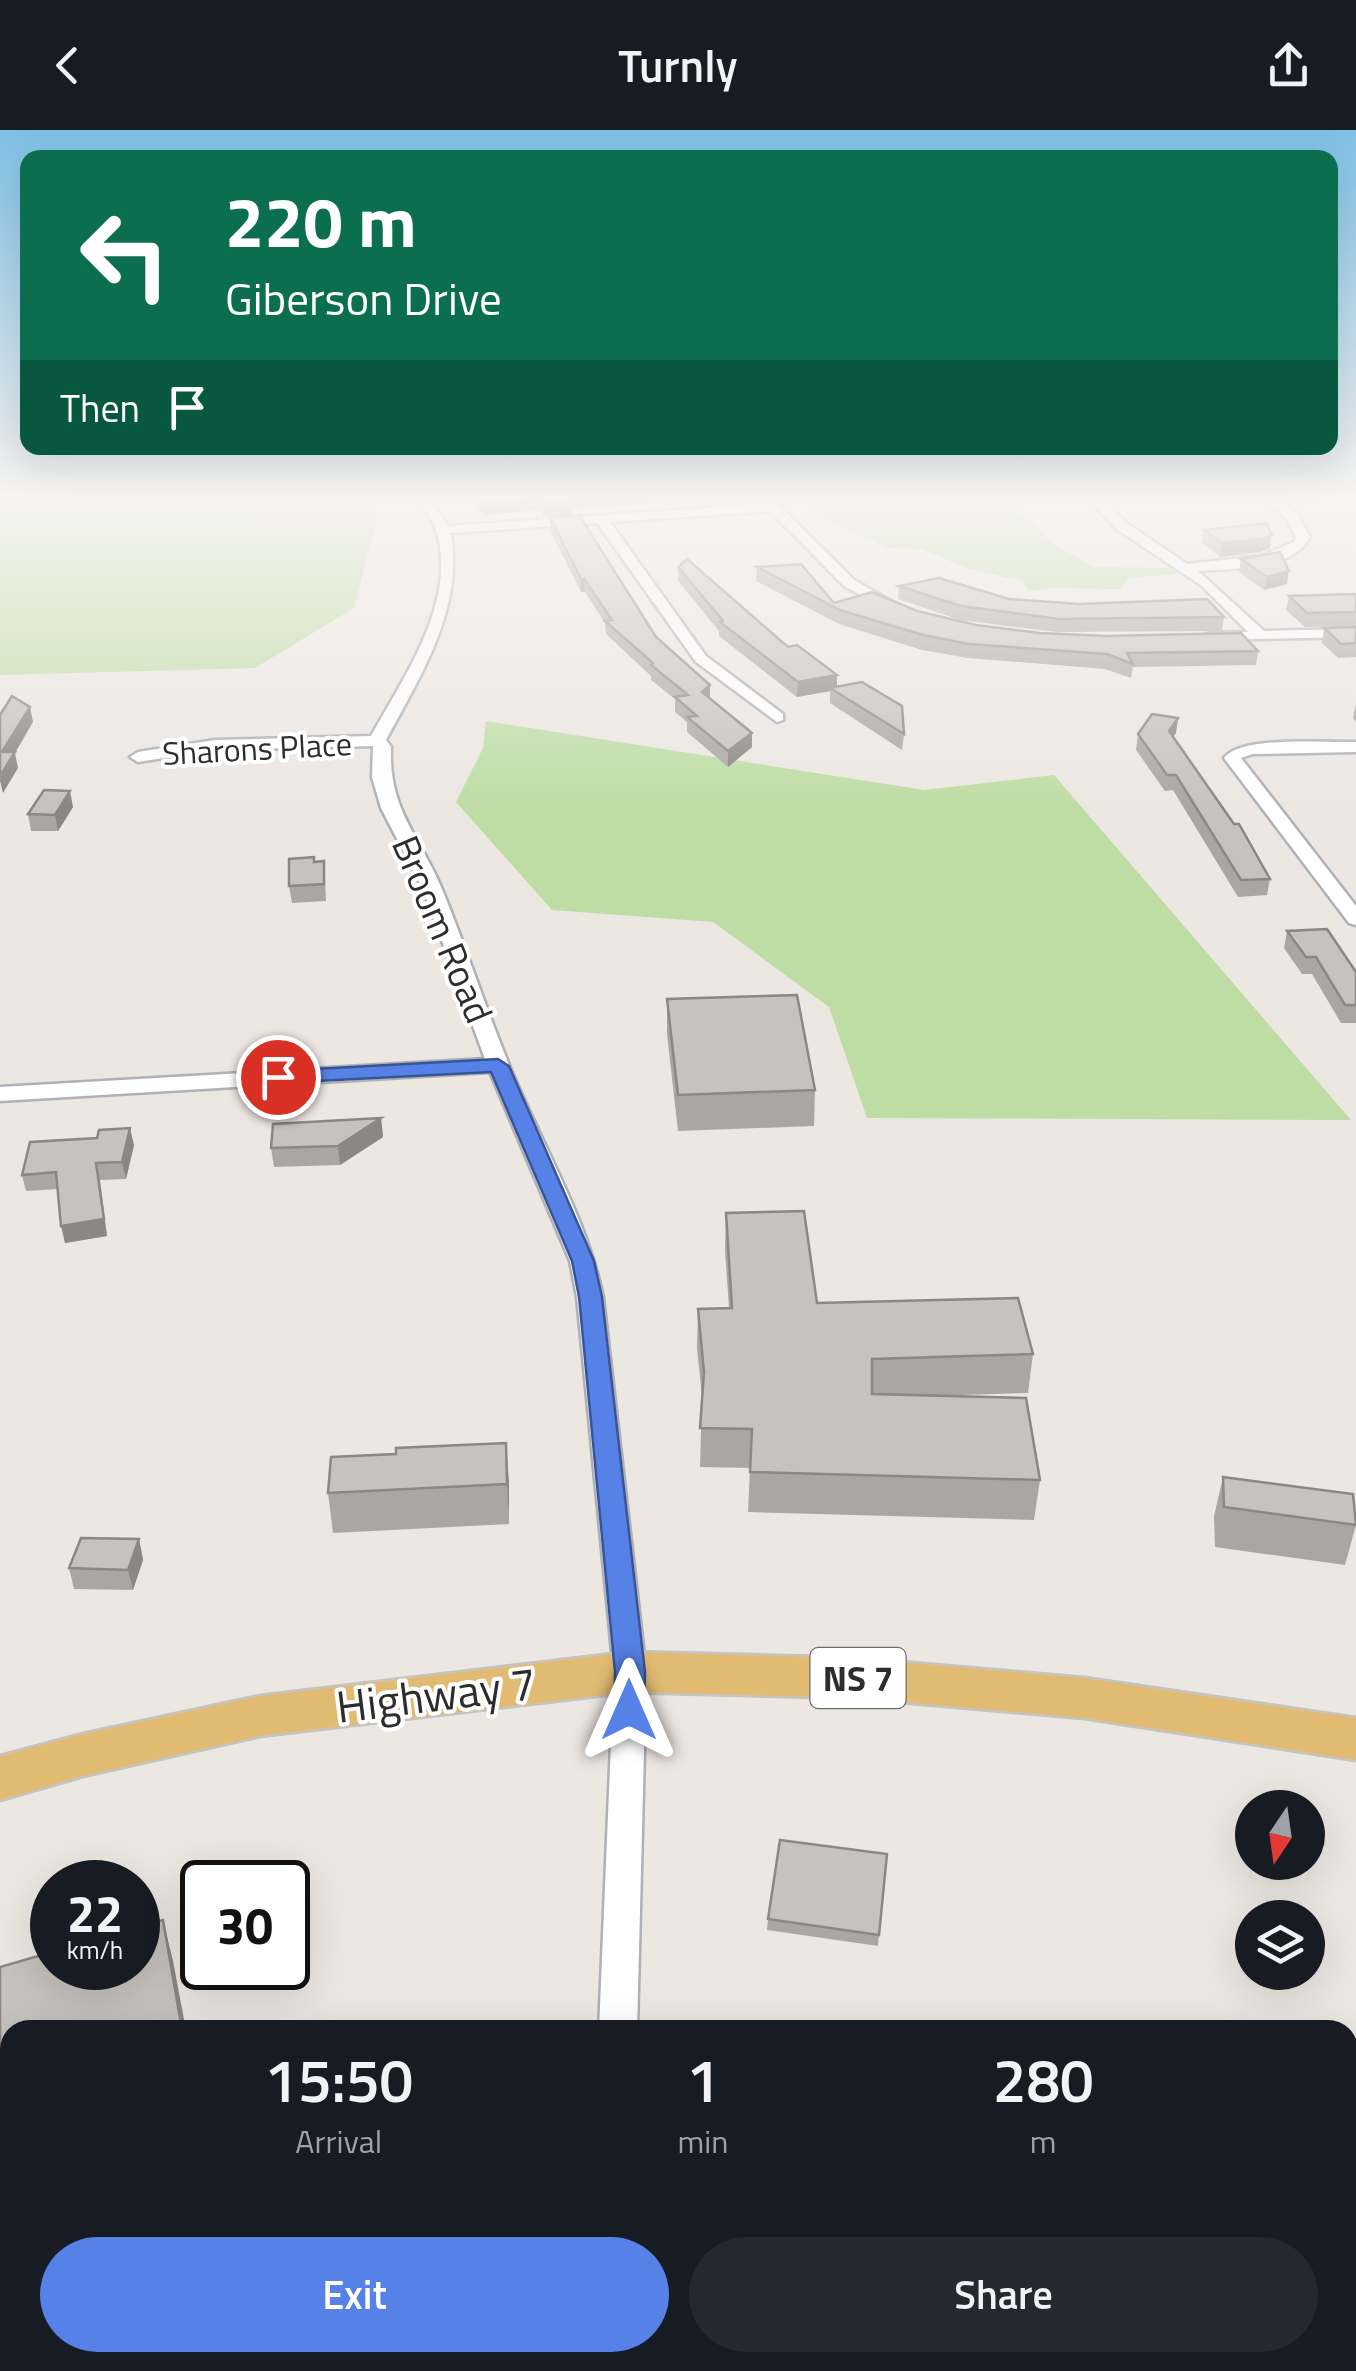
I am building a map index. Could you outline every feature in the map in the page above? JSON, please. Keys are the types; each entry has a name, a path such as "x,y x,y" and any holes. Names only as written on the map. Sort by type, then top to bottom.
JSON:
{"main road":[{"name":"Highway 7","path":"0,1778 83,1755 260,1716 630,1672 854,1678 1084,1698 1356,1740"}],"street":[{"path":"377,742 432,638 440,598"},
{"path":"658,598 701,658 777,717"},
{"path":"872,598 911,614"},
{"path":"1223,598 1261,636"},
{"path":"1187,638 1356,633"},
{"name":"Sharons Place","path":"138,757 216,745 377,742"},
{"name":"Broom Road","path":"377,742 383,747 382,776 390,808 433,889 498,1066 583,1261 596,1336 630,1672 618,2020"},
{"path":"1356,747 1236,753 1234,762 1356,918"},
{"path":"0,1094 498,1066"}],"green space":[{"path":"0,598 357,598 354,608 255,668 0,675"},
{"path":"486,721 924,790 1054,775 1351,1120 867,1118 829,1007 713,922 552,910 456,802 483,748"}],"building":[{"path":"597,598 631,598 656,637 710,685 702,692 752,733 728,751 687,717 697,716 675,697 688,695 605,621 612,620"},
{"path":"703,598 731,598 788,647 797,645 837,675 798,682 720,622 723,621"},
{"path":"816,598 829,598 834,603 853,598 885,598 917,611 976,625 1040,633 1241,633 1258,651 1127,653 1133,664 1107,654 969,644 923,635 840,610"},
{"path":"935,598 1004,598 1079,604 1207,599 1224,617 1059,619 961,606"},
{"path":"1291,598 1356,598 1356,612 1307,613"},
{"path":"1356,627 1356,643 1341,644 1324,628"},
{"path":"862,682 902,706 904,734 830,688"},
{"path":"12,696 30,707 2,752 15,752 0,776 0,715"},
{"path":"1152,714 1178,718 1169,731 1234,824 1239,824 1270,879 1241,880 1176,775 1167,775 1138,734"},
{"path":"44,790 70,791 55,815 28,814"},
{"path":"314,857 314,862 324,861 324,884 289,886 289,859"},
{"path":"1327,929 1356,972 1356,1005 1345,1005 1316,957 1306,957 1287,931"},
{"path":"797,995 815,1090 678,1095 667,999"},
{"path":"381,1118 338,1146 271,1148 273,1124"},
{"path":"130,1128 122,1162 96,1163 104,1219 61,1226 56,1172 22,1175 30,1142 97,1138 99,1130"},
{"path":"804,1211 817,1303 1018,1298 1033,1354 872,1359 872,1394 1026,1398 1040,1480 750,1472 752,1429 700,1428 704,1372 698,1309 732,1308 726,1213"},
{"path":"506,1443 507,1484 328,1493 331,1457 396,1454 396,1448"},
{"path":"1223,1477 1353,1494 1356,1525 1224,1507"},
{"path":"81,1538 139,1539 128,1570 69,1568"},
{"path":"780,1840 887,1854 879,1935 768,1919"},
{"path":"163,1920 180,2020 0,2020 0,1967 30,1958 30,1990 160,1990"}],"route":[{"path":"278,1077 498,1066 583,1261 596,1336 630,1672 629,1710"}]}
